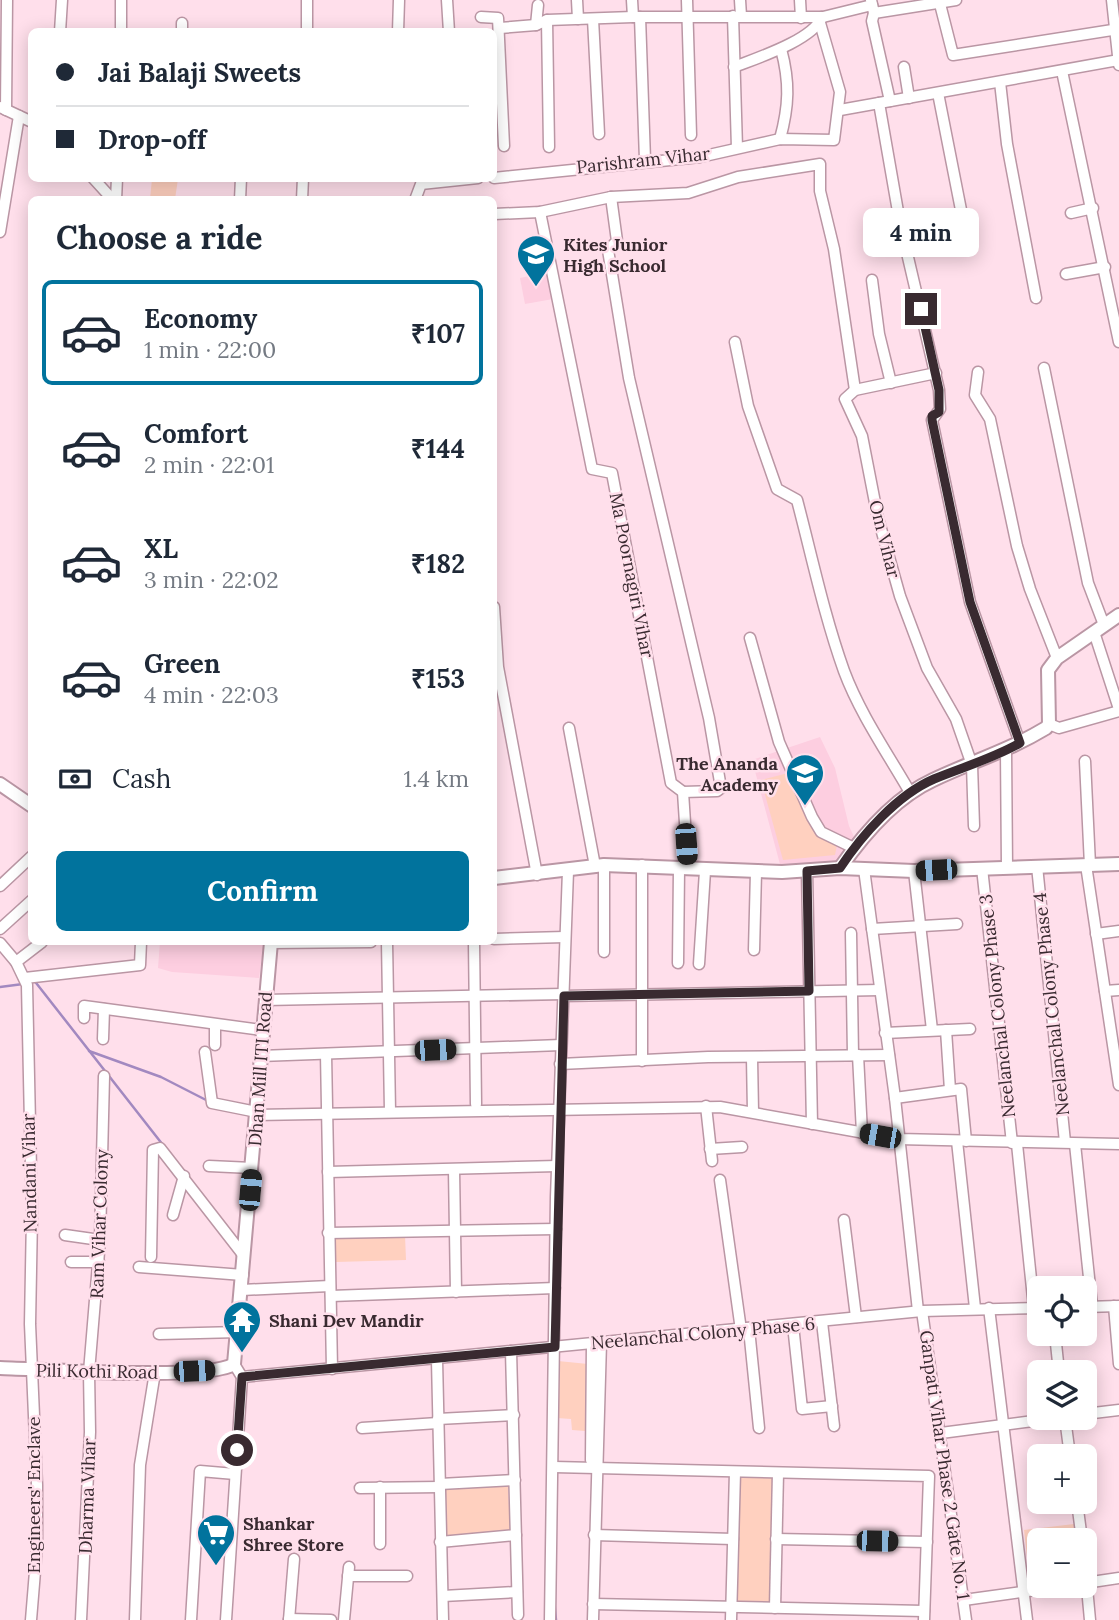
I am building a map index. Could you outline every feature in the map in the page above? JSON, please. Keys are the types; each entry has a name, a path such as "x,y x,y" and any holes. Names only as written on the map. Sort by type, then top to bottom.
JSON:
{"street":[{"path":"7,0 3,109 28,120"},
{"path":"60,28 62,0"},
{"path":"121,0 121,28"},
{"path":"307,0 307,28"},
{"path":"398,28 399,0"},
{"path":"447,0 449,28"},
{"path":"577,0 578,19"},
{"path":"632,0 637,17 645,160"},
{"path":"687,0 691,135"},
{"path":"737,148 734,67 740,0"},
{"path":"800,0 801,18"},
{"path":"500,28 536,25 547,20 637,17 737,16 821,20 872,6 940,4 956,0"},
{"path":"821,20 838,83 840,110 1119,62 1112,0"},
{"path":"940,4 953,55 1117,30"},
{"path":"536,25 538,5"},
{"path":"872,6 900,223 936,373 940,409 932,420 949,512 973,611 1020,743"},
{"path":"481,18 498,19 500,28 504,146"},
{"path":"593,19 599,134"},
{"path":"547,20 549,147"},
{"path":"734,67 794,43 821,20"},
{"path":"780,49 789,86 787,116 780,139"},
{"path":"904,67 909,98"},
{"path":"1062,71 1093,208 1119,342"},
{"path":"1000,82 1007,145 1036,298"},
{"path":"938,93 962,215"},
{"name":"Parishram Vihar","path":"497,178 645,160 700,157 780,139 834,140 840,110"},
{"path":"0,232 19,116"},
{"path":"497,214 540,212 611,197 688,193 738,177 820,164 820,191 834,249 855,390 936,373"},
{"path":"416,196 421,184 440,182"},
{"path":"611,197 617,241 608,250 629,378 709,719 721,788 717,792 683,792"},
{"path":"1071,213 1093,208"},
{"name":"Ma Poornagiri Vihar","path":"540,212 592,469 612,472 671,783 683,792 683,869 678,963"},
{"path":"1066,274 1105,267"},
{"path":"872,280 879,334 891,383"},
{"path":"735,342 748,406 777,489 797,499 825,611 845,672 859,703 911,794"},
{"path":"1044,368 1088,583 1119,710 1059,728 1049,724"},
{"path":"978,372 975,395 990,419 1017,546 1030,589 1057,658"},
{"name":"Om Vihar","path":"855,390 847,395 846,404 862,436 890,562 917,644 949,703 972,765"},
{"path":"1049,724 1048,670 1057,658 1119,615"},
{"path":"750,638 779,742 812,817 821,832 853,848"},
{"path":"497,652 537,875"},
{"path":"840,868 853,848 911,794 931,780 1006,751 1049,724"},
{"path":"569,727 600,866 604,952"},
{"path":"1006,751 1007,867"},
{"path":"1085,761 1088,865 1096,934 1116,1044 1119,1084"},
{"path":"972,765 974,826"},
{"path":"0,784 28,803"},
{"path":"0,886 28,860"},
{"path":"497,878 642,864 705,871 756,872 840,868 914,871 1119,864"},
{"path":"642,864 642,1061"},
{"name":"Neelanchal Colony Phase 4","path":"1037,866 1085,1276"},
{"name":"Neelanchal Colony Phase 3","path":"982,868 1033,1276"},
{"name":"Ganpati Vihar Phase 2 Gate No. 1","path":"864,869 920,1311 941,1433 966,1620"},
{"path":"550,1620 557,1166 568,871"},
{"path":"699,964 705,871"},
{"path":"807,871 812,1125"},
{"path":"914,871 932,1030"},
{"path":"754,950 756,872"},
{"path":"0,929 28,904"},
{"path":"872,929 957,924"},
{"path":"1096,934 1119,931"},
{"path":"851,933 852,990 862,1133"},
{"path":"497,939 565,937"},
{"path":"0,943 29,977 140,965 141,945"},
{"path":"17,961 38,945"},
{"name":"Dhan Mill ITI Road","path":"234,1364 239,1332 270,945"},
{"path":"387,945 390,1111"},
{"path":"474,945 476,1104"},
{"name":"Nandani Vihar","path":"29,977 32,1369"},
{"path":"265,1000 475,994 641,995 880,990"},
{"path":"1105,991 1119,990"},
{"path":"84,1018 84,1006 262,1030"},
{"path":"103,1039 104,1009"},
{"path":"215,1025 215,1045"},
{"path":"885,1033 970,1029"},
{"path":"946,1030 950,1090"},
{"path":"260,1056 561,1045"},
{"path":"205,1052 212,1103 256,1114 706,1106 898,1139 1119,1144"},
{"path":"326,1054 332,1369"},
{"path":"560,1064 888,1055"},
{"path":"752,1058 753,1112"},
{"name":"Ram Vihar Colony","path":"89,1372 99,1262 104,1076"},
{"path":"895,1098 961,1088 961,1141 975,1308"},
{"path":"706,1106 712,1161"},
{"path":"710,1149 742,1147"},
{"path":"151,1257 153,1150 160,1148 244,1256"},
{"path":"209,1166 252,1168"},
{"path":"328,1172 557,1166"},
{"path":"454,1170 456,1292"},
{"path":"173,1215 184,1176"},
{"path":"720,1180 759,1428"},
{"path":"844,1220 856,1317"},
{"path":"328,1233 556,1229"},
{"path":"65,1235 100,1240"},
{"path":"71,1262 99,1262"},
{"path":"139,1267 243,1276"},
{"path":"242,1290 456,1292 555,1288"},
{"path":"1097,1306 1116,1306 1119,1364"},
{"path":"989,1308 1027,1620"},
{"name":"Neelanchal Colony Phase 6","path":"242,1377 920,1311 1027,1308"},
{"path":"822,1322 834,1426"},
{"path":"793,1325 802,1409 832,1406"},
{"path":"159,1335 239,1332"},
{"path":"593,1620 595,1467 591,1460 597,1343"},
{"path":"511,1352 518,1615"},
{"path":"437,1360 443,1620"},
{"path":"226,1620 242,1377 234,1364"},
{"name":"Pili Kothi Road","path":"0,1368 155,1372 220,1370 234,1364"},
{"name":"Engineers' Enclave","path":"31,1620 37,1547 32,1369"},
{"name":"Dharma Vihar","path":"81,1620 90,1432 89,1372"},
{"path":"135,1620 140,1465 155,1372"},
{"path":"1097,1413 1119,1410"},
{"path":"362,1428 514,1415"},
{"path":"941,1433 1027,1422"},
{"path":"554,1467 940,1476"},
{"path":"191,1620 200,1471 235,1474"},
{"path":"731,1620 735,1472"},
{"path":"775,1608 778,1473"},
{"path":"593,1604 775,1608 924,1616 929,1476"},
{"path":"360,1488 440,1486 515,1480"},
{"path":"380,1488 380,1544"},
{"path":"440,1542 516,1535"},
{"path":"594,1535 733,1539"},
{"path":"776,1539 927,1542"},
{"path":"294,1559 289,1619 331,1620"},
{"path":"344,1620 348,1572 407,1576"},
{"path":"1097,1581 1119,1578"},
{"path":"964,1600 1027,1590"},
{"path":"443,1596 517,1592"},
{"path":"1088,1598 1090,1620"}],"shaded area":[{"path":"152,182 178,182 175,196 150,196"},
{"name":"Kites Junior High School","path":"548,272 553,299 525,304 520,278"},
{"name":"The Ananda Academy","path":"820,737 835,768 849,826 855,839 844,849 846,852 840,861 781,868 752,760"},
{"path":"792,772 819,834 837,845 835,855 783,860 761,780"},
{"path":"160,945 264,945 259,978 172,972 158,968"},
{"path":"405,1235 406,1260 336,1262 336,1237"},
{"path":"558,1361 588,1364 585,1431 572,1430 571,1419 557,1418"},
{"path":"739,1477 773,1477 771,1603 736,1602"},
{"path":"508,1485 510,1531 446,1536 445,1490"},
{"path":"1074,1524 1074,1528 1041,1528"},
{"path":"1024,1530 1027,1530 1027,1556"}],"waterway":[{"path":"33,979 163,1145"},
{"path":"0,987 23,984"},
{"path":"89,1051 161,1077 208,1101"},
{"path":"554,1597 556,1620"}],"place":[{"name":"Kites Junior High School","path":"536,288"},
{"name":"The Ananda Academy","path":"805,807"},
{"name":"Shani Dev Mandir","path":"242,1354"},
{"name":"Shankar Shree Store","path":"216,1567"}],"route":[{"path":"237,1450 242,1377 555,1347 556,1197 564,996 809,991 807,871 840,868 858,841 906,797 931,780 987,760 1020,743 970,602 949,512 932,420 932,416 940,409 939,390 921,309"}]}
